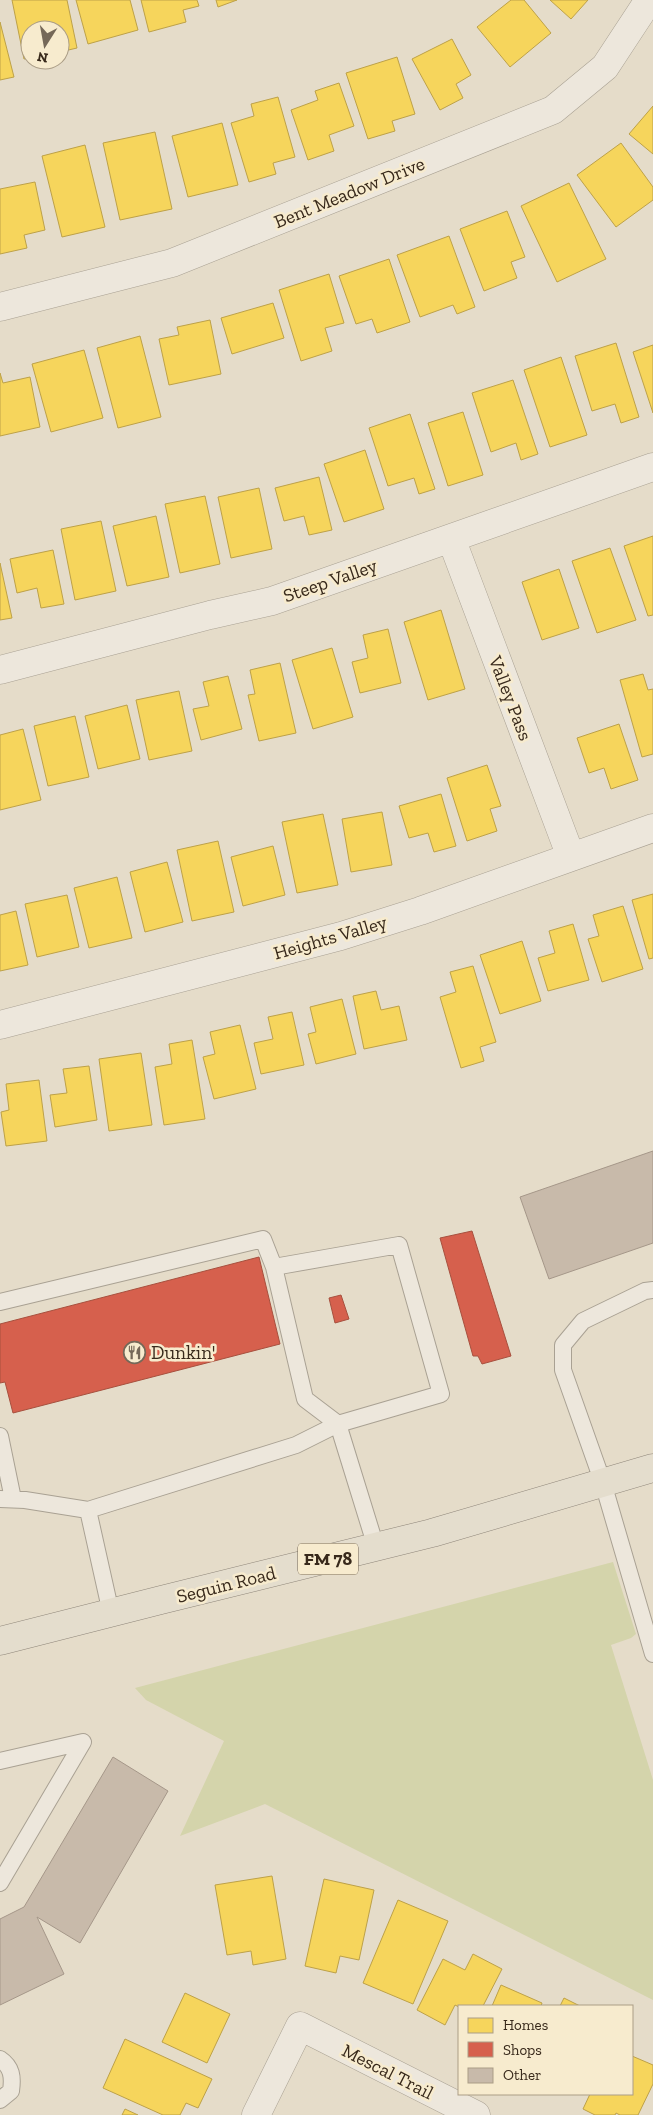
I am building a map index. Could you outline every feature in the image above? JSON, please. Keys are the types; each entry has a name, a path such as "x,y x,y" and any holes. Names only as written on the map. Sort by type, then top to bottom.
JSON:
{"main road":[{"name":"Seguin Road","path":"0,1641 432,1533 653,1468"}],"street":[{"name":"Bent Meadow Drive","path":"0,307 172,263 553,110 605,67 649,0"},
{"name":"Steep Valley","path":"0,670 210,615 272,601 653,467"},
{"name":"Valley Pass","path":"451,538 571,857"},
{"name":"Heights Valley","path":"0,1025 341,936 420,911 653,828"},
{"name":"Mescal Trail","path":"256,2115 300,2026 476,2115"}],"lane":[{"path":"0,1302 263,1239 274,1267 305,1399 338,1424 376,1547"},
{"path":"0,1436 7,1499 88,1510 296,1445 338,1424 441,1394 400,1245 274,1267"},
{"path":"653,1290 646,1291 583,1321 563,1345 563,1370 603,1483 653,1654"},
{"path":"88,1510 111,1613"},
{"path":"0,1761 83,1742 0,1883"},
{"path":"0,2059 8,2064 13,2078 11,2091 0,2100"}],"green space":[{"path":"613,1562 636,1634 631,1638 611,1645 653,1780 653,2000 265,1804 180,1836 224,1741 146,1700 135,1688"}],"building: Homes":[{"path":"12,0 67,0 77,48 70,50 70,20 20,20 20,39"},
{"path":"76,0 130,0 138,30 88,44"},
{"path":"141,0 197,0 199,6 183,10 186,22 149,32"},
{"path":"216,0 237,0 218,7"},
{"path":"511,0 524,0 551,33 510,67 477,27"},
{"path":"550,0 588,0 571,19"},
{"path":"0,22 14,77 0,80"},
{"path":"452,39 471,75 456,84 463,98 440,110 412,59"},
{"path":"397,57 415,114 392,121 395,131 368,139 346,73"},
{"path":"339,83 354,126 329,135 334,151 308,160 291,110 318,100 315,91"},
{"path":"278,97 295,157 273,163 276,174 249,182 231,123 254,116 251,104"},
{"path":"653,106 653,154 629,134"},
{"path":"222,123 238,185 188,197 172,136"},
{"path":"155,132 172,209 120,220 103,143"},
{"path":"621,143 653,187 653,200 616,227 577,175"},
{"path":"85,145 105,227 62,237 42,156"},
{"path":"35,182 45,230 24,235 27,248 0,254 0,189"},
{"path":"569,183 606,259 557,282 521,206"},
{"path":"507,211 525,257 511,262 517,278 484,291 460,229"},
{"path":"449,236 475,307 457,314 453,305 420,317 397,255"},
{"path":"389,259 410,322 377,333 372,319 356,324 339,276"},
{"path":"329,274 344,323 325,328 332,351 301,361 279,290"},
{"path":"273,303 284,338 232,354 221,318"},
{"path":"210,320 221,374 169,385 159,339 179,335 177,327"},
{"path":"140,336 161,417 118,428 97,348"},
{"path":"616,343 639,417 621,423 615,404 592,411 575,356"},
{"path":"653,345 653,413 633,352"},
{"path":"84,350 103,418 51,432 32,364"},
{"path":"561,357 587,435 550,447 524,370"},
{"path":"0,373 3,383 30,377 40,427 0,436"},
{"path":"513,380 538,454 521,460 516,443 491,452 472,393"},
{"path":"463,412 483,475 448,486 428,423"},
{"path":"410,414 435,489 419,494 414,478 388,486 369,428"},
{"path":"365,450 384,509 344,522 324,464"},
{"path":"319,477 332,530 309,535 304,516 284,521 275,488"},
{"path":"259,488 272,549 231,558 218,497"},
{"path":"205,496 220,564 180,573 165,504"},
{"path":"156,516 169,577 127,586 113,526"},
{"path":"101,521 116,591 75,600 61,529"},
{"path":"653,536 653,615 648,616 624,546"},
{"path":"610,548 636,620 597,633 572,561"},
{"path":"53,550 64,604 41,608 37,588 17,593 10,559"},
{"path":"0,563 12,618 0,620"},
{"path":"559,569 579,628 542,640 522,582"},
{"path":"441,610 465,689 428,700 404,622"},
{"path":"388,629 401,683 360,693 352,662 368,658 363,635"},
{"path":"332,648 353,717 313,729 292,660"},
{"path":"280,663 296,733 259,741 248,695 255,694 250,670"},
{"path":"643,674 648,690 653,689 653,754 642,757 620,680"},
{"path":"228,676 242,729 201,740 193,709 209,706 203,682"},
{"path":"179,691 192,751 149,760 136,700"},
{"path":"127,705 140,759 98,769 85,716"},
{"path":"75,716 89,777 48,786 34,726"},
{"path":"619,724 638,780 611,789 604,768 589,773 577,738"},
{"path":"23,729 41,800 0,810 0,735"},
{"path":"487,765 501,806 490,809 497,831 467,841 447,778"},
{"path":"441,794 456,846 434,852 428,833 409,838 399,806"},
{"path":"382,812 392,865 351,872 342,819"},
{"path":"323,814 338,885 297,893 282,822"},
{"path":"218,841 234,912 192,921 177,850"},
{"path":"273,846 285,895 243,906 231,857"},
{"path":"167,862 183,922 145,932 130,872"},
{"path":"117,877 132,938 89,948 74,888"},
{"path":"653,894 653,958 649,959 632,900"},
{"path":"67,895 79,947 37,957 25,904"},
{"path":"623,906 643,969 602,982 588,939 599,936 593,915"},
{"path":"16,911 28,965 0,971 0,915"},
{"path":"573,924 589,980 548,991 538,958 555,953 549,931"},
{"path":"522,941 541,1001 500,1014 480,955"},
{"path":"473,966 496,1042 480,1047 484,1061 461,1068 440,997 456,992 450,972"},
{"path":"376,991 381,1010 399,1006 407,1040 364,1049 353,996"},
{"path":"342,999 356,1054 316,1064 308,1034 316,1032 310,1007"},
{"path":"292,1012 304,1065 261,1074 254,1043 273,1039 268,1017"},
{"path":"240,1025 256,1089 214,1099 203,1057 215,1054 210,1032"},
{"path":"192,1040 205,1119 164,1125 155,1067 172,1064 169,1044"},
{"path":"141,1053 152,1125 109,1131 99,1059"},
{"path":"89,1066 97,1120 55,1127 50,1095 67,1093 63,1069"},
{"path":"39,1080 47,1141 6,1146 1,1112 9,1110 6,1084"},
{"path":"272,1876 286,1959 253,1965 251,1951 227,1955 215,1885"},
{"path":"324,1879 374,1890 359,1960 340,1956 336,1973 305,1966"},
{"path":"398,1900 448,1921 413,2004 363,1983"},
{"path":"473,1954 502,1969 484,2005 455,2005 445,2025 417,2010 443,1959 465,1970"},
{"path":"501,1985 542,2003 541,2005 492,2005"},
{"path":"185,1993 230,2014 207,2063 162,2042"},
{"path":"564,1998 578,2005 560,2005"},
{"path":"125,2039 212,2079 198,2108 186,2103 180,2115 163,2115 103,2088"},
{"path":"633,2056 653,2065 653,2084 638,2115 620,2115 616,2113 615,2115 595,2115 583,2109 590,2095 633,2095"},
{"path":"125,2109 138,2115 122,2115"}],"building: Shops":[{"path":"472,1231 511,1356 482,1364 478,1356 473,1356 440,1238"},
{"path":"259,1257 280,1344 13,1413 5,1382 0,1383 0,1324"},
{"path":"341,1295 349,1319 335,1323 329,1298"}],"building: Other":[{"path":"653,1151 653,1243 549,1279 520,1197"},
{"path":"113,1757 168,1791 80,1943 37,1917 64,1974 0,2005 0,1919 24,1907"}],"place":[{"name":"Dunkin'","path":"135,1352"}]}
